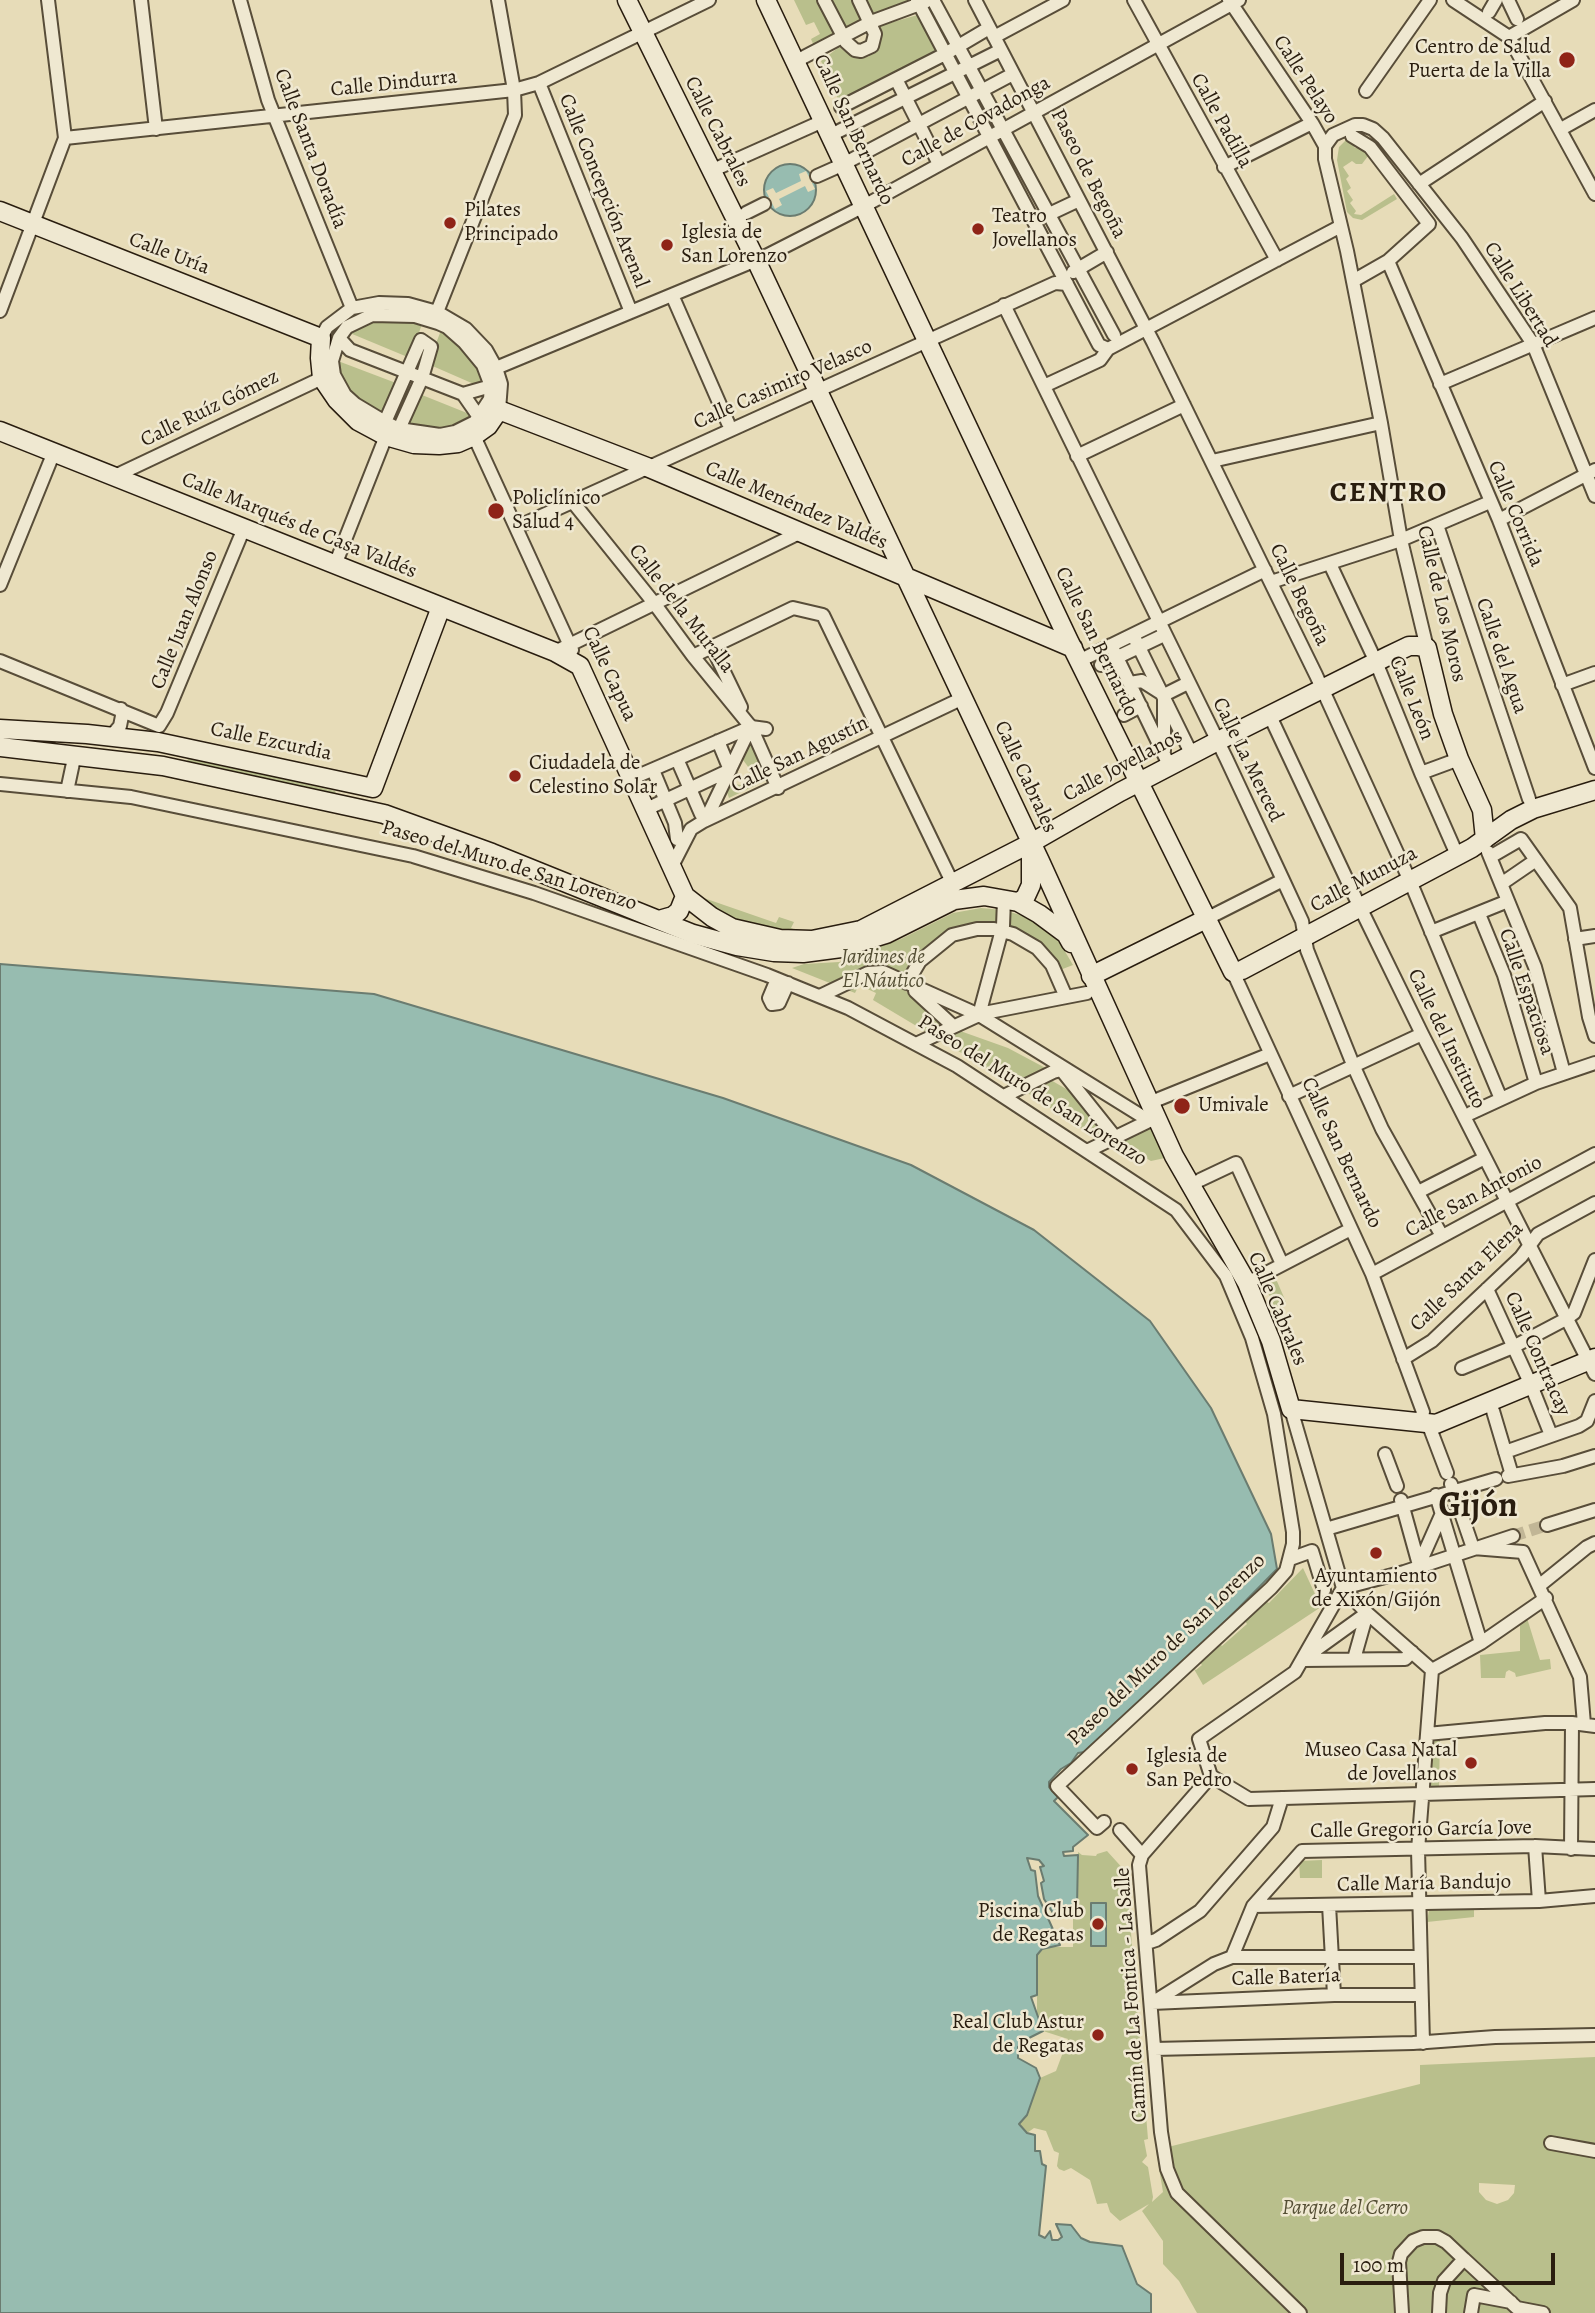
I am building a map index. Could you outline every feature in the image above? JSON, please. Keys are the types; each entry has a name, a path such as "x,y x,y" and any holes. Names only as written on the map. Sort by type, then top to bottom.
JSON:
{"street":[{"path":"0,312 65,138 48,0"},
{"path":"141,0 156,128"},
{"name":"Calle Santa Doradía","path":"240,0 268,100 352,308"},
{"path":"390,429 422,378 432,316 515,115 514,90 498,0"},
{"name":"Calle Cabrales","path":"627,0 756,260 963,698 1031,843 1089,984 1151,1114 1247,1283 1271,1341 1343,1588"},
{"name":"Calle Dindurra","path":"65,138 514,90 539,83 709,0"},
{"name":"Calle San Bernardo","path":"766,0 830,127 864,206 1076,654 1208,918 1372,1274 1473,1548"},
{"path":"824,0 843,38 855,50 867,49 875,40 871,22 859,0"},
{"name":"Paseo de Begoña","path":"975,0 1147,330"},
{"path":"841,107 943,51 992,33 1063,0"},
{"name":"Calle Padilla","path":"1134,0 1277,260"},
{"path":"1366,92 1430,0"},
{"path":"1453,0 1509,37 1595,194"},
{"path":"1489,12 1496,0"},
{"path":"1508,0 1517,19"},
{"path":"1509,37 1573,0"},
{"path":"808,55 871,22 925,1"},
{"path":"925,1 958,46 1114,335"},
{"path":"925,1 943,51 1033,222 1061,282 1098,345 1108,349"},
{"name":"Calle de Covadonga","path":"496,368 756,260 864,206 1233,1"},
{"name":"Calle Pelayo","path":"1233,1 1325,146"},
{"path":"711,171 906,97 1001,50"},
{"path":"850,160 1013,74"},
{"path":"896,79 939,164"},
{"name":"Calle Concepción Arenal","path":"539,83 631,312"},
{"path":"1419,184 1545,101"},
{"path":"1561,129 1595,110"},
{"path":"1224,167 1312,123"},
{"name":"Calle Libertad","path":"1325,146 1333,135 1355,125 1373,129 1437,205 1533,344 1591,472 1595,496"},
{"path":"1352,136 1370,147 1429,225"},
{"name":"Calle de Los Moros","path":"1325,146 1325,159 1354,281 1401,540 1443,714 1459,759 1482,810 1487,849"},
{"path":"817,176 835,168"},
{"path":"1033,222 1079,200"},
{"path":"746,213 764,204"},
{"path":"1354,281 1388,261 1429,225 1437,205"},
{"name":"Calle Uría","path":"0,211 330,338"},
{"path":"1044,386 1100,360 1108,349 1341,226"},
{"name":"Calle Casimiro Velasco","path":"517,527 927,340 1061,282 1107,252"},
{"name":"Calle Corrida","path":"1388,261 1499,520 1595,768"},
{"path":"672,295 728,423"},
{"path":"390,429 358,421 337,400 322,377 320,358 330,338 372,315 394,313 432,316 474,353 483,365 491,386 491,399 476,425 458,443 414,444 355,404 345,395 334,375 330,338 327,327 352,308 379,303 408,304 466,330 486,350 501,384 499,410 488,426 476,425"},
{"name":"Calle La Merced","path":"1004,306 1218,742 1302,921 1307,950 1382,1129 1442,1236"},
{"path":"1440,384 1595,318"},
{"path":"335,565 390,429 405,372 426,343 447,327"},
{"name":"Calle Begoña","path":"1147,330 1271,582 1412,885 1501,1099"},
{"path":"330,338 350,349 463,394 491,386"},
{"name":"Calle Ruíz Gómez","path":"115,476 322,377"},
{"name":"Calle Capua","path":"463,394 562,648"},
{"path":"1077,456 1184,405"},
{"name":"Calle Menéndez Valdés","path":"499,410 647,467 801,532 1076,654"},
{"path":"1212,461 1381,422"},
{"name":"Calle Marqués de Casa Valdés","path":"0,430 442,607 562,648 580,666"},
{"path":"0,585 54,452"},
{"path":"1499,520 1591,472"},
{"name":"Calle de la Muralla","path":"572,501 751,727"},
{"path":"1271,582 1401,540 1490,502"},
{"name":"Calle del Agua","path":"1437,525 1529,799"},
{"name":"Calle Juan Alonso","path":"159,734 244,528"},
{"path":"562,648 801,532"},
{"name":"Calle León","path":"1330,564 1377,662 1421,774 1454,848"},
{"path":"1076,654 1114,651 1161,629 1265,570"},
{"path":"384,814 374,807 373,788 442,607"},
{"path":"693,656 793,608 823,615 952,882"},
{"path":"1136,641 1189,748"},
{"name":"Calle Jovellanos","path":"685,896 712,917 732,928 780,939 812,940 861,930 1031,843 1140,782 1167,760 1189,748 1218,742 1409,646 1427,648"},
{"path":"712,647 778,788"},
{"path":"1101,665 1114,651"},
{"path":"1114,651 1167,760"},
{"name":"Calle Ezcurdia","path":"0,661 121,709 159,734 373,788"},
{"name":"Calle Capua","path":"580,666 685,896"},
{"path":"1562,685 1595,673"},
{"path":"1130,683 1142,681 1164,695"},
{"path":"1164,695 1188,683"},
{"path":"1164,695 1167,760"},
{"name":"Calle San Agustín","path":"672,866 691,829 963,698"},
{"path":"1141,706 1189,748"},
{"path":"1124,715 1141,706"},
{"path":"103,736 114,733 120,726 121,709"},
{"name":"Calle del Instituto","path":"1270,716 1422,1034 1566,1320 1593,1364"},
{"path":"677,759 690,789 706,813 751,727"},
{"path":"633,778 751,727 766,729"},
{"path":"0,729 103,736 159,734 163,766"},
{"path":"718,741 730,770"},
{"path":"0,747 163,766 384,814 492,853 693,934 737,946 774,952 803,953 841,948 872,939 966,897 984,896 1011,901 1039,914 1066,934 1089,984"},
{"path":"1421,774 1459,759"},
{"path":"67,791 73,763"},
{"path":"653,770 676,827 677,839"},
{"path":"653,806 730,770"},
{"name":"Paseo del Muro de San Lorenzo","path":"0,784 131,797 413,856 534,893 783,981 848,1008 957,1066 1176,1210 1232,1288 1252,1338 1274,1413 1293,1532 1290,1559 1286,1571 1271,1588 1057,1786 1097,1828 1104,1822"},
{"name":"Calle Munuza","path":"1233,972 1242,970 1360,907 1487,849 1507,820 1595,790"},
{"path":"1482,810 1507,820"},
{"path":"1564,1073 1535,967 1487,849 1521,839 1570,908 1589,1017 1595,1036"},
{"path":"1011,901 1025,898 1031,885 1031,843"},
{"path":"1431,932 1479,914 1505,894 1537,863"},
{"path":"916,1044 979,1015 1066,997 1208,918 1283,880"},
{"path":"659,920 679,911 685,896"},
{"path":"979,1015 1011,901"},
{"name":"Calle Espaciosa","path":"1479,914 1504,975 1536,1083"},
{"path":"905,982 920,961 952,935 977,929 1002,929 1026,941 1047,958 1066,997"},
{"path":"1575,939 1595,936"},
{"path":"820,996 868,973 883,972 979,1015 1059,1069 1151,1114"},
{"path":"905,982 951,1026"},
{"path":"1289,1096 1422,1034"},
{"path":"1087,1151 1151,1114 1270,1054"},
{"path":"1471,1112 1536,1083 1595,1063"},
{"path":"1004,1096 1059,1069"},
{"path":"1059,1069 1115,1137"},
{"name":"Calle San Antonio","path":"1372,1274 1595,1154"},
{"path":"1418,1192 1479,1161"},
{"path":"1200,1180 1236,1163 1282,1264"},
{"name":"Calle Santa Elena","path":"1404,1359 1432,1341 1521,1257 1538,1234 1595,1203"},
{"path":"1247,1283 1351,1229"},
{"path":"1462,1368 1513,1347 1566,1320 1574,1313 1595,1260"},
{"name":"Calle Contracay","path":"1487,1289 1551,1435"},
{"path":"1292,1409 1428,1423 1593,1364"},
{"path":"1505,1452 1587,1422 1595,1401"},
{"path":"1493,1410 1505,1452 1505,1477"},
{"path":"1385,1454 1396,1486"},
{"path":"1326,1529 1397,1505 1436,1496 1451,1485 1563,1466 1595,1456"},
{"path":"1413,1568 1442,1514 1451,1485"},
{"path":"1436,1496 1481,1643"},
{"path":"1397,1505 1413,1568"},
{"path":"1547,1525 1595,1510"},
{"path":"1513,1536 1473,1548 1455,1560 1413,1568 1343,1588 1303,1660 1288,1679 1199,1739 1211,1776 1249,1799 1595,1790"},
{"path":"1540,1585 1587,1547 1595,1544"},
{"path":"1473,1548 1523,1552 1580,1677 1584,1724 1570,1790 1571,1849"},
{"path":"1290,1559 1312,1551 1324,1590"},
{"path":"1343,1588 1367,1613 1432,1670"},
{"path":"1432,1670 1481,1643 1546,1598"},
{"path":"1354,1659 1367,1613"},
{"path":"1303,1660 1367,1613"},
{"path":"1303,1660 1405,1659 1412,1651"},
{"path":"1423,2043 1418,1850 1432,1670"},
{"path":"1427,1734 1507,1725 1584,1724"},
{"name":"Camín de La Fontica - La Salle","path":"1211,1776 1142,1855 1139,1865 1161,2132 1167,2169 1177,2193 1300,2313"},
{"path":"1147,1943 1200,1911 1273,1827 1282,1798"},
{"path":"1120,1830 1142,1855"},
{"path":"1535,1846 1539,1901"},
{"name":"Calle Gregorio García Jove","path":"1232,1957 1253,1906 1302,1851 1535,1846 1595,1849"},
{"name":"Calle María Bandujo","path":"1253,1906 1539,1901 1595,1896"},
{"path":"1329,1905 1334,1995"},
{"path":"1152,2003 1214,1964 1232,1957 1420,1957"},
{"name":"Calle Batería","path":"1152,2003 1334,1995 1421,1995"},
{"path":"1154,2049 1423,2043 1495,2037 1595,2035"},
{"path":"1551,2143 1595,2151"},
{"path":"1402,2313 1399,2262 1406,2247 1423,2237 1437,2237 1446,2242 1517,2308 1543,2313"},
{"path":"1439,2313 1444,2281 1464,2259"},
{"path":"1471,2313 1474,2295 1511,2302"}],"green space":[{"path":"794,0 817,0 835,36 814,46 811,39 820,34 814,22 806,25"},
{"path":"826,0 856,0 866,21 842,33"},
{"path":"866,0 910,0 875,18"},
{"path":"921,14 939,49 839,101 821,61 839,47 854,58 868,57 875,51 881,34 879,26"},
{"path":"1348,138 1355,148 1363,148 1368,156 1362,164 1352,161 1343,167 1349,176 1346,179 1351,188 1347,191 1353,200 1350,203 1356,211 1354,214 1361,215 1394,194 1397,199 1362,220 1353,218 1347,212 1337,160 1339,147"},
{"path":"390,315 422,324 410,358 345,331"},
{"path":"444,331 470,355 486,381 483,388 428,364 440,333"},
{"path":"338,361 396,383 384,418 365,408 340,382"},
{"path":"417,393 473,417 445,430 403,427"},
{"path":"750,744 759,746 773,777 729,798 727,792 732,784 742,785 750,776 749,768 743,760"},
{"path":"191,757 335,791 337,796 188,763 187,760"},
{"path":"698,896 776,923 779,917 794,922 791,928 799,931 772,931 721,915"},
{"name":"Jardines de El Náutico","path":"981,908 1024,916 1044,928 1060,943 1073,965 1060,970 1003,926 937,940 925,949 901,987 949,1027 1008,1048 1053,1072 1049,1079 1068,1090 1071,1086 1115,1137 1148,1120 1174,1156 1151,1161 1126,1147 1121,1154 1113,1143 1103,1143 1020,1088 873,1000 876,993 859,985 855,993 792,968 804,964 839,962 901,939 953,913"},
{"path":"1276,1279 1286,1302 1275,1308 1265,1286"},
{"path":"1303,1568 1321,1607 1203,1685 1194,1669 1202,1665 1200,1663 1220,1644 1222,1646 1247,1624 1245,1621 1269,1603"},
{"path":"1527,1618 1540,1660 1550,1659 1551,1669 1516,1677 1515,1673 1509,1670 1505,1678 1481,1678 1480,1655 1520,1651 1520,1624"},
{"path":"1435,1737 1440,1737 1439,1787 1430,1787"},
{"name":"Parque del Cerro","path":"1107,1851 1126,1872 1148,2139 1144,2140 1147,2156 1142,2162 1148,2167 1152,2202 1163,2192 1156,2150 1420,2084 1420,2065 1595,2057 1595,2313 1197,2313 1179,2281 1163,2264 1163,2241 1142,2211 1149,2204 1120,2221 1110,2212 1107,2203 1097,2204 1090,2180 1071,2168 1064,2171 1059,2169 1059,2153 1054,2151 1046,2131 1034,2128 1027,2133 1018,2124 1027,2115 1040,2078 1056,2071 1068,2039 1043,2031 1037,2017 1037,1955 1045,1947 1073,1947 1078,1852 1082,1855","holes":["1479,2183 1515,2185 1514,2193 1508,2200 1497,2204 1486,2200 1479,2192"]},
{"path":"1322,1860 1322,1878 1300,1878 1299,1861"},
{"path":"1474,1909 1474,1917 1427,1922 1429,1910"}],"water":[{"path":"790,164 809,171 816,190 809,209 790,216 771,209 764,190 771,171"},
{"path":"0,964 374,994 723,1098 911,1165 1034,1230 1150,1321 1211,1408 1271,1534 1277,1569 1211,1636 1084,1752 1078,1753 1071,1763 1049,1782 1049,1787 1058,1797 1054,1801 1088,1835 1073,1847 1073,1851 1063,1852 1064,1856 1078,1855 1077,1907 1053,1913 1044,1899 1041,1883 1044,1881 1040,1867 1044,1866 1039,1860 1027,1858 1031,1870 1035,1871 1038,1896 1060,1945 1042,1949 1037,1955 1037,1995 1031,1997 1043,2031 1025,2040 1018,2047 1018,2058 1036,2068 1040,2078 1027,2115 1019,2124 1027,2133 1035,2135 1035,2151 1040,2151 1042,2164 1046,2166 1039,2235 1045,2238 1050,2231 1052,2240 1058,2240 1062,2237 1056,2224 1071,2225 1081,2238 1090,2242 1122,2246 1137,2284 1151,2294 1151,2313 0,2313"},
{"name":"Piscina Club de Regatas","path":"1091,1903 1106,1903 1106,1946 1091,1946"}],"pier":[{"path":"806,171 809,177 815,174 818,179 812,183 815,189 808,192 805,186 779,199 782,205 775,209 772,203 766,206 762,201 769,197 766,191 773,188 776,193 801,181 799,174"}],"tunnel":[{"path":"1513,1536 1547,1525"}],"place":[{"name":"Centro de Salud Puerta de la Villa","path":"1567,60"},
{"name":"Pilates Principado","path":"450,223"},
{"name":"Teatro Jovellanos","path":"978,229"},
{"name":"Iglesia de San Lorenzo","path":"667,245"},
{"name":"Policlínico Salud 4","path":"496,511"},
{"name":"Ciudadela de Celestino Solar","path":"515,776"},
{"name":"Umivale","path":"1182,1106"},
{"name":"Ayuntamiento de Xixón/Gijón","path":"1376,1553"},
{"name":"Museo Casa Natal de Jovellanos","path":"1471,1763"},
{"name":"Iglesia de San Pedro","path":"1132,1769"},
{"name":"Piscina Club de Regatas","path":"1098,1924"},
{"name":"Real Club Astur de Regatas","path":"1098,2035"}],"district":[{"name":"CENTRO","path":"1389,494"},
{"name":"Gijón","path":"1478,1507"}]}
